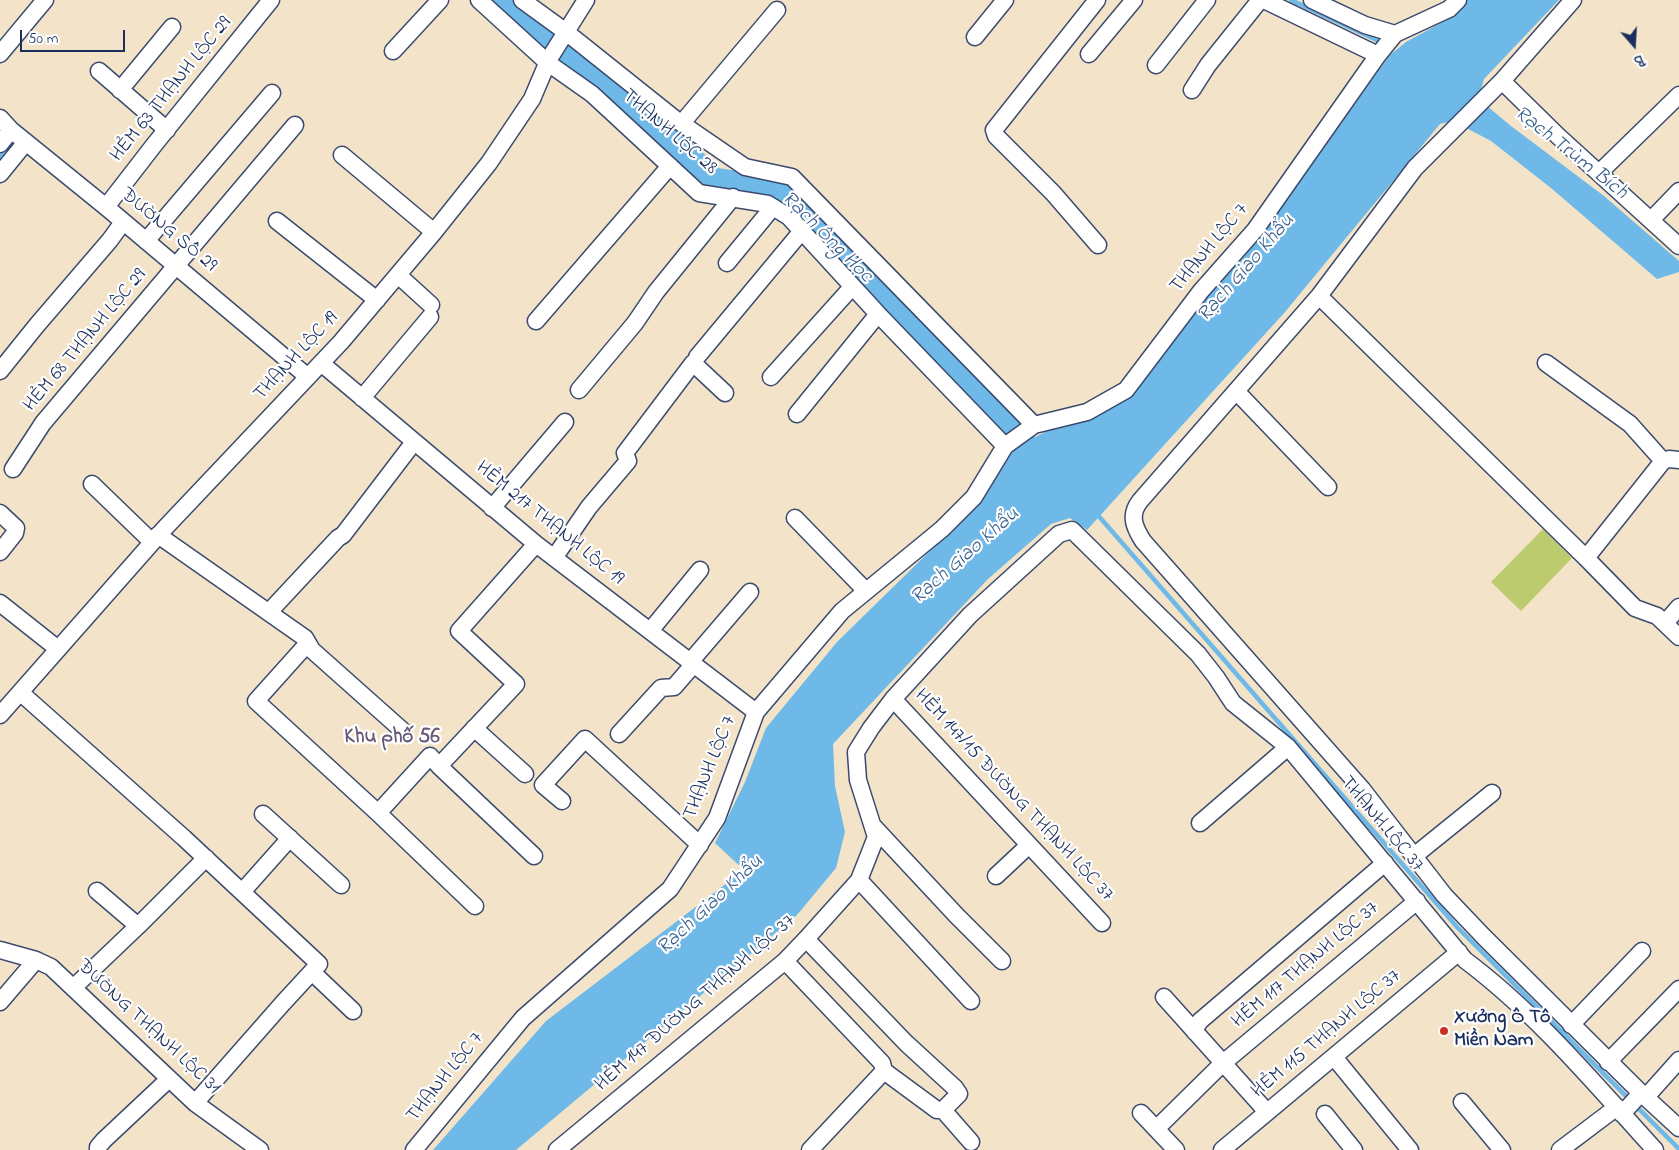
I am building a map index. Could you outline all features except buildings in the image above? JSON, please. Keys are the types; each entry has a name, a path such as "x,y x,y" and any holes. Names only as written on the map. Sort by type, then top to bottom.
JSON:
{"street":[{"path":"0,54 45,0"},
{"name":"HẺM 63 THẠNH LỘC 29","path":"106,207 271,0"},
{"path":"394,51 440,0"},
{"name":"THẠNH LỘC 28","path":"479,0 548,61 592,94 699,193 768,204 788,217 852,287 1005,446"},
{"name":"THẠNH LỘC 28","path":"522,0 682,123 744,167 792,177 1034,425"},
{"name":"THẠNH LỘC 19","path":"0,715 155,539 321,364 434,232 489,163 532,99 548,61 586,0"},
{"path":"975,37 1005,0"},
{"path":"1097,0 994,130 996,136 1053,193 1098,245"},
{"path":"1089,54 1134,0"},
{"path":"1156,65 1207,0"},
{"path":"1192,90 1208,65 1262,0 1390,42"},
{"path":"1312,0 1365,25 1390,42"},
{"path":"1331,0 1390,42"},
{"name":"THẠNH LỘC 7","path":"1034,425 1087,412 1126,390 1201,291 1255,230 1390,42 1449,9 1458,0"},
{"path":"1573,0 1502,81 1415,168 1319,296 1134,510 1136,531 1152,553 1362,789 1444,895 1484,938 1642,1096 1679,1128"},
{"path":"682,123 777,10"},
{"path":"120,90 172,27"},
{"path":"99,71 167,130"},
{"path":"1502,81 1679,246"},
{"path":"146,240 272,93"},
{"path":"1600,173 1679,95"},
{"path":"0,144 6,124"},
{"name":"ĐƯỜNG SỐ 29","path":"6,124 308,377"},
{"name":"HẺM 68 THẠNH LỘC 29","path":"12,469 43,422 295,125"},
{"path":"0,174 26,142"},
{"path":"342,155 434,232"},
{"path":"536,321 670,166"},
{"path":"1651,220 1679,191"},
{"path":"579,390 636,323 656,292 733,197"},
{"path":"727,263 773,207"},
{"path":"277,221 377,300"},
{"path":"0,371 123,222"},
{"path":"697,357 801,232"},
{"path":"362,398 430,311 398,275"},
{"path":"770,377 852,287"},
{"path":"1319,296 1635,608 1657,616 1679,637"},
{"path":"797,414 878,314"},
{"path":"554,558 589,507 628,462 625,453 693,363 725,393"},
{"name":"HẺM 217 THẠNH LỘC 19","path":"321,364 536,544 691,665 756,712"},
{"path":"1546,364 1630,424 1658,466"},
{"path":"1236,391 1328,487"},
{"path":"492,508 565,422"},
{"path":"1005,446 1034,425"},
{"path":"269,612 338,538 343,535 414,442"},
{"name":"THẠNH LỘC 7","path":"414,1150 523,1018 670,889 717,818 756,712 842,611 942,529 974,496 1005,446"},
{"path":"1586,558 1658,466 1669,459 1679,460"},
{"path":"92,484 155,539 269,612 305,638 312,650 403,731"},
{"path":"0,513 16,528 15,533 0,552"},
{"path":"795,518 866,591"},
{"name":"HẺM 147 ĐƯỜNG THẠNH LỘC 37","path":"557,1150 785,961 859,880 876,837 858,780 856,752 893,699 970,615 1059,534 1072,530"},
{"name":"THẠNH LỘC 37","path":"1072,530 1198,654 1233,703 1288,747 1465,960 1492,980 1547,1032 1622,1111 1655,1150"},
{"path":"439,766 516,684 459,631 536,544"},
{"path":"650,632 700,570"},
{"path":"619,734 661,688 674,687 677,684 750,592"},
{"path":"0,603 58,650"},
{"path":"1665,624 1679,606"},
{"path":"308,643 256,701 378,813 475,906"},
{"path":"20,692 206,858 319,964 195,1103"},
{"name":"HẺM 147/15 ĐƯỜNG THẠNH LỘC 37","path":"893,699 1028,846 1102,923"},
{"path":"474,728 525,774"},
{"path":"562,801 543,785 585,739 700,845"},
{"path":"1200,823 1288,747"},
{"path":"378,813 430,756 534,856"},
{"path":"1414,856 1492,793"},
{"path":"263,814 341,885"},
{"path":"873,826 1002,961"},
{"path":"242,892 290,838"},
{"path":"996,876 1028,846"},
{"path":"73,988 206,858"},
{"path":"1195,1032 1200,1021 1386,863"},
{"path":"859,880 971,1001"},
{"path":"97,891 138,926"},
{"name":"HẺM 117 THẠNH LỘC 37","path":"1156,1129 1224,1063 1417,901"},
{"path":"785,961 882,1063 884,1070 937,1110 943,1110 958,1096 959,1094 955,1088 906,1043 806,939"},
{"name":"ĐƯỜNG THẠNH LỘC 31","path":"0,950 36,960 51,967 195,1103 260,1150"},
{"path":"1571,1024 1642,951"},
{"name":"HẺM 115 THẠNH LỘC 37","path":"1222,1150 1459,952"},
{"path":"0,1002 36,960"},
{"path":"312,972 353,1011"},
{"path":"1608,1062 1679,990"},
{"path":"1164,997 1267,1112"},
{"path":"1334,1057 1410,1150"},
{"path":"1560,1150 1622,1111 1642,1096 1679,1060"},
{"path":"810,1150 884,1070"},
{"path":"98,1150 98,1147 104,1140 169,1078"},
{"path":"1462,1102 1502,1150"},
{"path":"943,1110 970,1142"},
{"path":"1141,1113 1176,1150"},
{"path":"1324,1114 1354,1150"}],"green space":[{"path":"1543,529 1572,558 1521,611 1491,582"}],"water":[{"name":"Rạch Giao Khẩu","path":"1467,0 1559,0 1484,79 1480,93 1487,106 1604,196 1679,261 1679,272 1657,279 1551,188 1491,141 1453,121 1440,124 1285,312 1087,530 1070,518 1051,524 988,579 833,744 835,786 845,832 836,868 797,915 516,1150 433,1150 546,1021 744,870 715,843 745,782 766,728 837,642 982,500 1014,448 1053,428 1151,364 1283,203 1390,55 1406,42 1448,19"}],"waterway":[{"name":"Rạch Ông Học","path":"503,0 543,37 633,105 714,180 781,190 1035,455"},
{"path":"1291,0 1383,43"},
{"path":"0,158 15,140"},
{"path":"1096,513 1458,928 1679,1149"}],"place":[{"name":"Xưởng Ô Tô Miền Nam","path":"1444,1031"}],"district":[{"name":"Khu phố 56","path":"392,739"}],"water label":[{"name":"Rạch Trùm Bích","path":"1570,154"}]}
